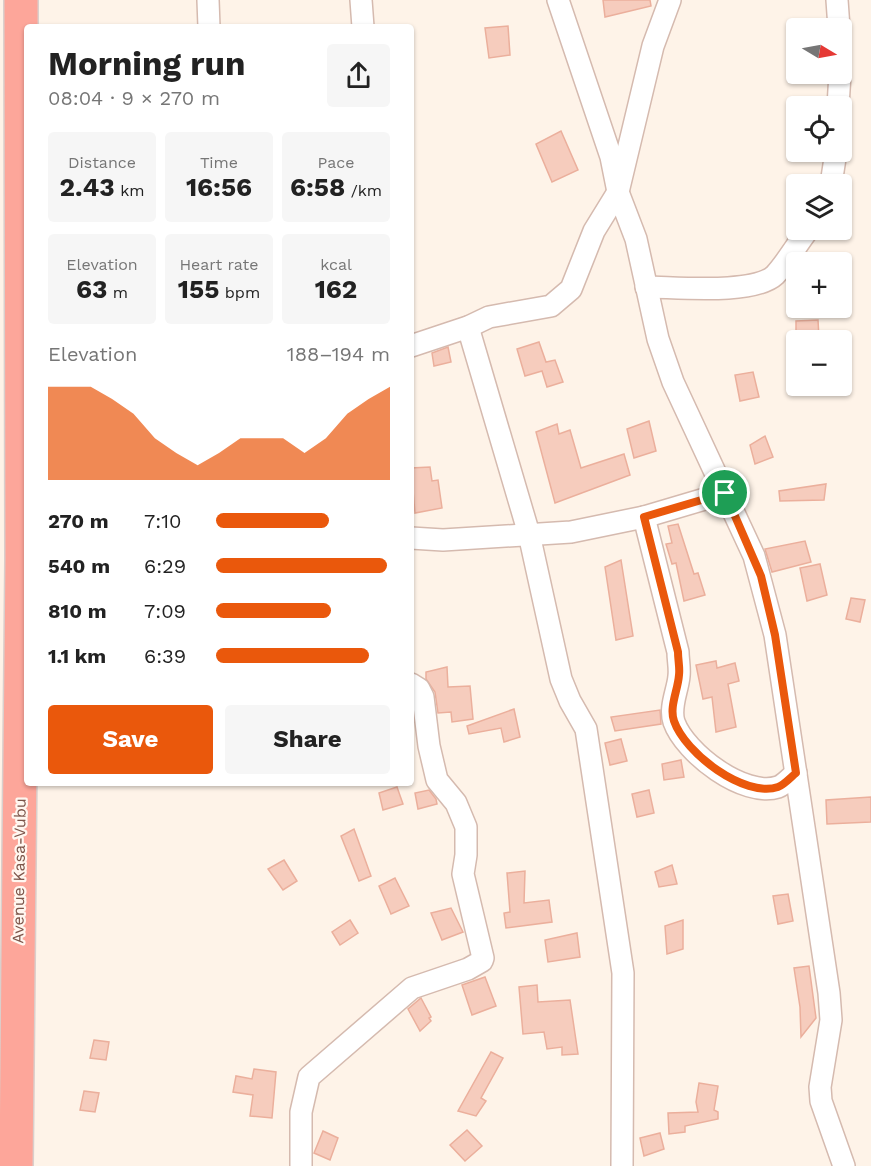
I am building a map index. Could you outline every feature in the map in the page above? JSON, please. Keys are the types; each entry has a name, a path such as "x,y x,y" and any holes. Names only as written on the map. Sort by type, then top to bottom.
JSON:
{"highway":[{"name":"Avenue Kasa-Vubu","path":"21,0 11,221 11,507 24,556"},
{"name":"Avenue Kasa-Vubu","path":"16,1166 9,963 24,585"}],"street":[{"path":"208,0 209,24"},
{"path":"361,0 363,24"},
{"path":"558,0 611,157 618,192 636,239 658,339 673,382 761,576 775,635 831,1020 820,1087 821,1101 844,1166"},
{"path":"414,345 468,327 489,317 551,306 563,298 577,276 594,231 618,192 653,46 670,0"},
{"path":"837,0 838,18"},
{"path":"646,287 751,286 773,277 801,240"},
{"path":"468,327 529,534 561,679 586,729 623,972 622,1166"},
{"path":"414,538 443,540 571,532 644,517 725,493"},
{"path":"644,517 678,652 679,675 673,708 674,721 679,730 692,749 715,768 750,787 780,787 796,773"},
{"path":"301,1166 300,1122 309,1077 412,988 468,969 482,961 483,958 462,874 466,855 466,827 456,803 437,780 429,746 423,697 419,689 414,686"}],"building":[{"path":"603,0 650,0 651,6 605,17"},
{"path":"508,26 510,55 489,58 485,28"},
{"path":"561,131 578,170 552,182 536,144"},
{"path":"818,320 819,330 796,330 796,321"},
{"path":"539,342 546,362 555,360 563,382 547,387 542,371 525,376 517,349"},
{"path":"448,347 451,362 434,366 432,353"},
{"path":"753,372 759,397 740,401 735,375"},
{"path":"649,421 656,451 634,458 627,429"},
{"path":"557,424 559,434 570,430 581,468 624,454 630,475 555,503 536,432"},
{"path":"765,436 773,457 755,464 750,445"},
{"path":"430,467 432,481 438,480 442,508 415,513 414,468"},
{"path":"826,484 824,500 780,501 779,491"},
{"path":"678,524 694,574 698,573 705,595 684,601 676,563 672,564 666,544 672,543 668,526"},
{"path":"805,541 811,562 772,572 765,549"},
{"path":"621,560 633,636 616,640 605,567"},
{"path":"820,564 827,595 807,601 800,568"},
{"path":"851,598 865,600 860,622 846,619"},
{"path":"716,661 717,668 735,663 739,681 728,684 736,727 716,732 712,697 703,699 696,665"},
{"path":"447,667 448,687 470,686 473,719 452,722 451,712 438,713 435,692 426,679 426,672"},
{"path":"514,709 520,737 504,742 501,728 469,734 467,726"},
{"path":"660,710 661,724 615,731 611,717"},
{"path":"621,739 627,761 610,765 605,743"},
{"path":"681,760 684,777 664,780 662,764"},
{"path":"397,787 403,804 383,810 379,793"},
{"path":"429,790 437,804 418,809 415,793"},
{"path":"649,790 654,813 637,817 632,794"},
{"path":"871,797 871,822 827,824 826,800"},
{"path":"354,829 371,876 359,881 341,836"},
{"path":"284,860 297,881 283,890 268,869"},
{"path":"672,865 677,884 659,887 655,872"},
{"path":"525,871 524,903 549,900 552,922 506,928 504,913 510,912 507,873"},
{"path":"395,878 409,906 391,914 379,886"},
{"path":"788,894 793,921 778,924 773,896"},
{"path":"451,908 463,932 442,940 431,913"},
{"path":"350,920 358,933 340,945 332,932"},
{"path":"683,920 683,949 667,954 665,926"},
{"path":"577,933 580,957 548,962 545,940"},
{"path":"809,966 816,1018 801,1037 800,1007 794,968"},
{"path":"485,977 496,1006 472,1015 462,985"},
{"path":"537,985 538,1002 570,1000 578,1054 562,1055 562,1047 547,1049 544,1032 523,1034 519,987"},
{"path":"421,998 431,1021 420,1031 408,1009"},
{"path":"94,1040 109,1042 106,1060 90,1058"},
{"path":"491,1052 503,1058 481,1098 486,1101 476,1116 458,1111"},
{"path":"254,1069 276,1072 272,1118 250,1116 253,1095 233,1092 236,1076 252,1079"},
{"path":"699,1083 718,1086 714,1110 718,1112 718,1119 685,1126 685,1132 669,1134 668,1113 698,1112 696,1102"},
{"path":"84,1091 99,1093 95,1112 80,1110"},
{"path":"467,1130 482,1146 465,1161 450,1145"},
{"path":"323,1131 338,1138 330,1160 314,1153"},
{"path":"660,1133 664,1149 644,1156 640,1138"}],"route":[{"path":"725,493 754,556 775,635 796,773 780,787 766,789 750,787 730,778 692,749 674,721 673,708 679,675 678,652 644,517 725,493"}]}
